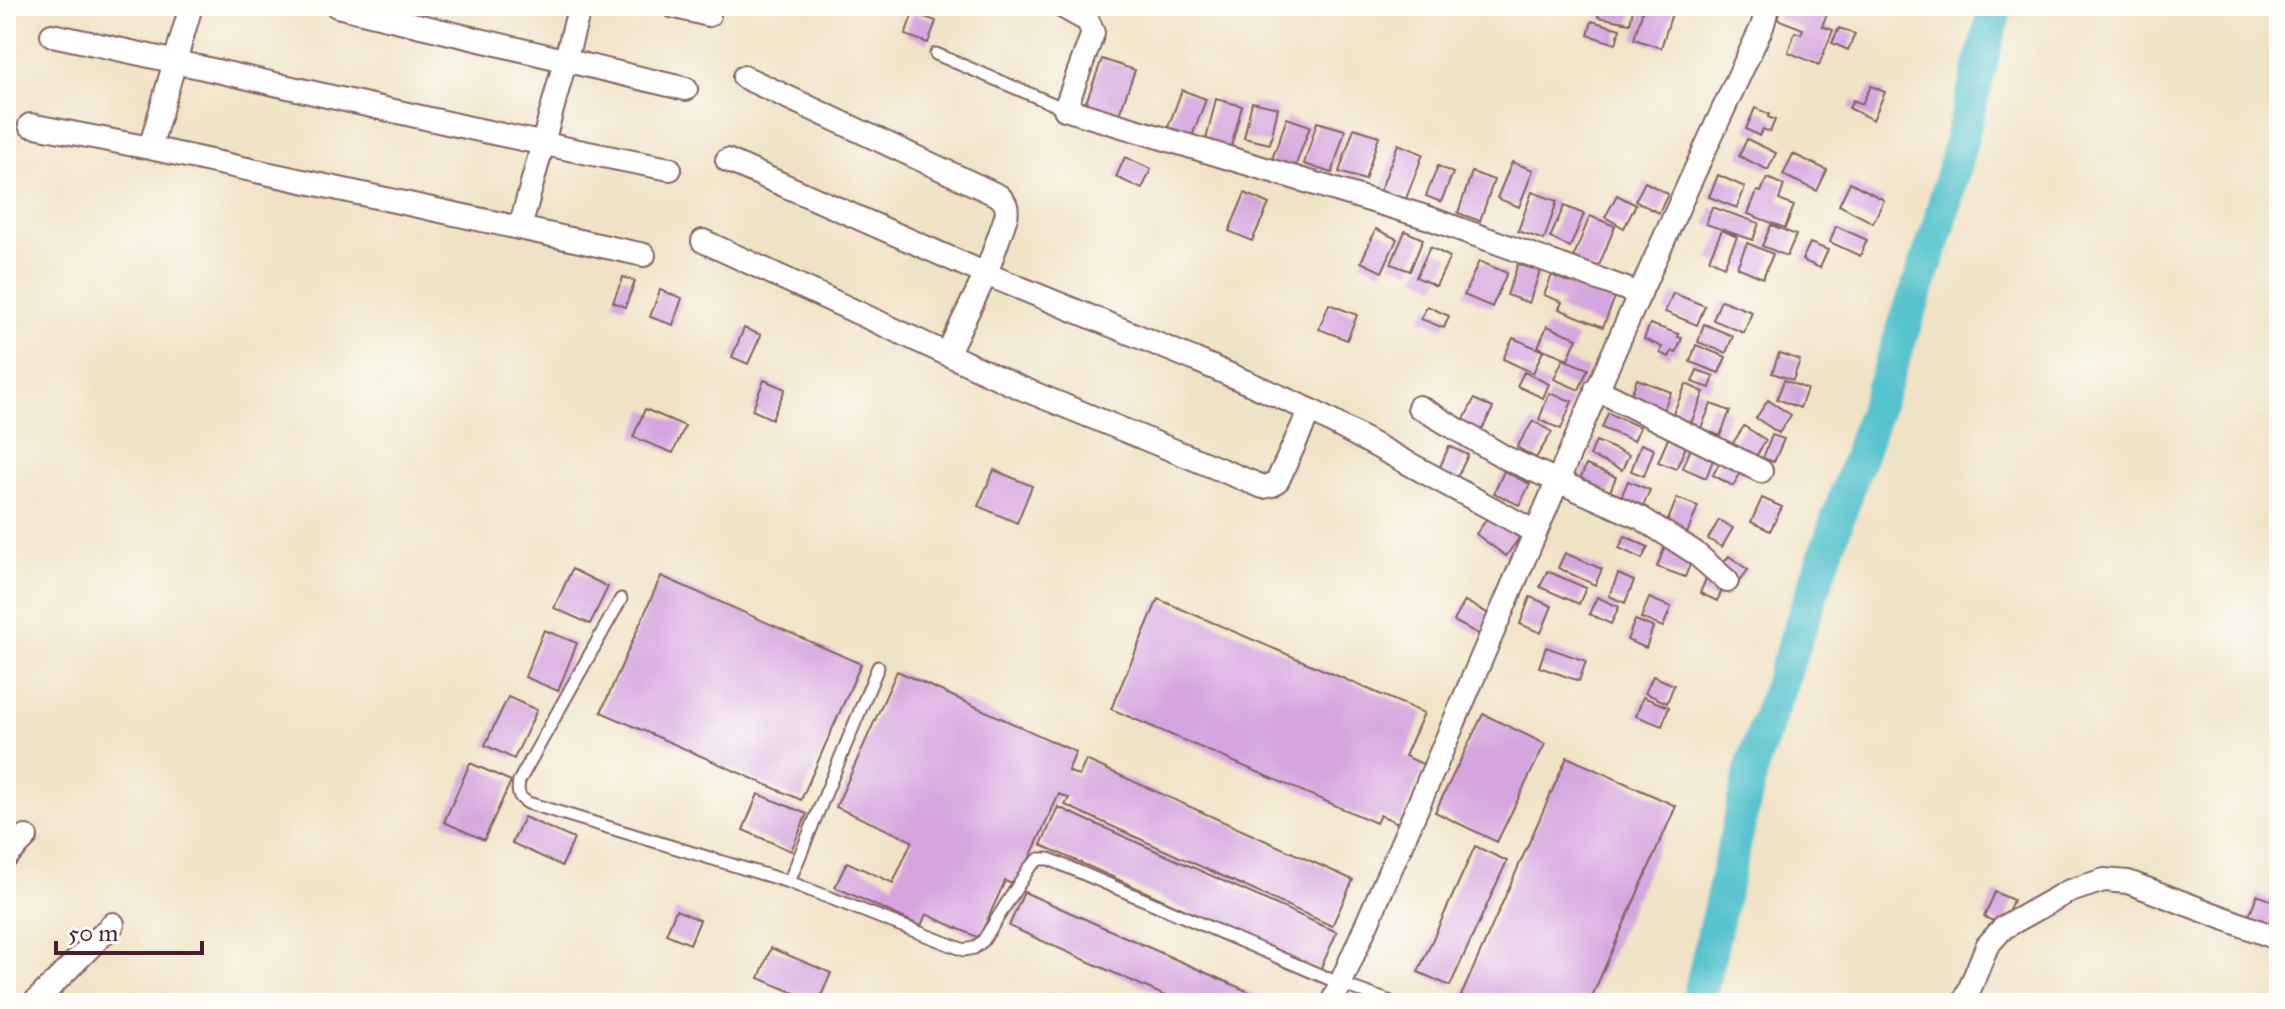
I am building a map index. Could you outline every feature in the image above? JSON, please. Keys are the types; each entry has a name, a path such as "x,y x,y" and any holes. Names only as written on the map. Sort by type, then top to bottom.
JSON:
{"street":[{"path":"150,148 191,6"},
{"path":"337,6 686,89"},
{"path":"520,228 580,6"},
{"path":"672,6 709,15"},
{"path":"1061,6 1088,21 1093,33 1065,109 1426,217 1640,294"},
{"path":"1336,993 1596,389 1701,154 1762,27 1768,6"},
{"path":"52,35 543,145 670,169"},
{"path":"744,77 999,196 1007,209 1006,217 986,274 947,354"},
{"path":"30,125 644,255"},
{"path":"727,160 986,274 1310,410 1535,532"},
{"path":"703,241 1016,386 1263,487 1278,480 1310,410"},
{"path":"1596,389 1761,471"},
{"path":"1419,407 1506,458 1641,518 1674,537 1727,581"},
{"path":"6,857 26,837"},
{"path":"1964,1003 1987,946 2003,928 2067,892 2104,880 2128,882 2279,939"},
{"path":"34,1003 113,924"}],"lane":[{"path":"936,54 1065,109"},
{"path":"621,599 519,781 519,798 528,803 789,882 964,950 974,948 983,941 1029,868 1039,859 1049,859 1336,993 1394,1003"},
{"path":"789,882 878,667"}],"building":[{"path":"1600,6 1634,6 1630,23 1598,17"},
{"path":"1644,6 1673,10 1661,48 1634,39"},
{"path":"1782,6 1806,6 1827,14 1822,26 1833,30 1819,65 1788,52 1795,32 1801,34 1803,29 1777,19"},
{"path":"913,13 936,21 928,43 905,35"},
{"path":"1592,21 1620,29 1616,44 1588,35"},
{"path":"1839,28 1855,34 1848,50 1832,43"},
{"path":"1102,59 1135,70 1117,120 1084,108"},
{"path":"1871,86 1885,92 1873,120 1849,108 1853,100 1862,104"},
{"path":"1182,90 1206,99 1191,139 1167,130"},
{"path":"1216,99 1242,106 1229,154 1204,148"},
{"path":"1252,102 1278,108 1270,144 1244,138"},
{"path":"1755,108 1775,120 1770,132 1763,129 1759,136 1746,129"},
{"path":"1287,118 1310,126 1294,170 1271,162"},
{"path":"1317,122 1345,130 1332,173 1304,164"},
{"path":"1354,128 1379,136 1365,180 1339,172"},
{"path":"1747,139 1776,153 1768,170 1739,156"},
{"path":"1398,144 1423,154 1404,204 1379,194"},
{"path":"1793,154 1827,170 1817,191 1783,175"},
{"path":"1125,157 1151,169 1142,189 1116,177"},
{"path":"1512,162 1533,170 1519,207 1497,198"},
{"path":"1438,166 1453,173 1441,202 1426,196"},
{"path":"1472,172 1494,180 1480,221 1458,213"},
{"path":"1718,175 1745,187 1737,208 1709,197"},
{"path":"1767,178 1784,185 1779,200 1794,206 1785,228 1748,214 1757,191 1761,192"},
{"path":"1645,182 1668,194 1659,213 1635,201"},
{"path":"1850,182 1884,200 1873,223 1839,205"},
{"path":"1532,192 1557,201 1544,240 1518,231"},
{"path":"1245,193 1269,204 1252,241 1229,231"},
{"path":"1617,195 1636,205 1624,228 1605,217"},
{"path":"1564,206 1584,214 1570,247 1550,238"},
{"path":"1712,207 1759,223 1753,240 1706,224"},
{"path":"1590,216 1615,226 1596,273 1571,263"},
{"path":"1771,225 1796,235 1787,256 1762,246"},
{"path":"1836,226 1867,240 1860,256 1830,242"},
{"path":"1376,229 1397,239 1382,272 1361,262"},
{"path":"1722,230 1737,237 1724,266 1709,259"},
{"path":"1405,231 1423,239 1410,271 1391,264"},
{"path":"1747,243 1773,254 1763,278 1737,267"},
{"path":"1810,243 1828,250 1820,268 1802,260"},
{"path":"1430,247 1450,257 1436,286 1416,277"},
{"path":"1479,261 1507,273 1492,307 1464,295"},
{"path":"1518,264 1540,271 1529,303 1507,295"},
{"path":"1552,275 1570,283 1572,279 1615,297 1603,327 1559,309 1562,302 1544,295"},
{"path":"623,277 635,281 625,307 613,302"},
{"path":"660,290 682,298 673,325 650,317"},
{"path":"1673,293 1705,306 1697,325 1665,312"},
{"path":"1721,300 1752,312 1744,333 1713,320"},
{"path":"1329,304 1357,315 1347,340 1319,329"},
{"path":"1427,306 1449,316 1444,328 1421,319"},
{"path":"1650,324 1679,334 1678,337 1682,338 1676,353 1672,351 1669,357 1660,353 1662,347 1644,339"},
{"path":"1704,324 1733,336 1726,353 1698,342"},
{"path":"1547,326 1577,338 1568,359 1538,347"},
{"path":"744,328 761,335 748,364 732,357"},
{"path":"1513,338 1543,351 1533,373 1503,359"},
{"path":"1696,345 1726,357 1719,373 1690,362"},
{"path":"1779,353 1800,360 1793,380 1772,373"},
{"path":"1563,359 1588,369 1579,390 1554,379"},
{"path":"1697,370 1714,376 1710,388 1692,382"},
{"path":"1524,372 1549,384 1543,398 1517,386"},
{"path":"1637,379 1671,392 1662,413 1629,400"},
{"path":"764,380 785,389 772,419 752,410"},
{"path":"1784,380 1807,389 1800,408 1777,399"},
{"path":"1686,384 1704,392 1689,428 1670,420"},
{"path":"1549,393 1572,401 1561,429 1539,420"},
{"path":"1474,399 1493,408 1477,439 1459,430"},
{"path":"1768,400 1791,415 1779,433 1756,418"},
{"path":"1711,404 1730,411 1720,436 1701,428"},
{"path":"645,409 685,426 673,453 633,437"},
{"path":"1608,413 1640,427 1634,441 1602,428"},
{"path":"1533,421 1552,432 1536,458 1517,447"},
{"path":"1744,426 1766,440 1751,464 1729,449"},
{"path":"1670,434 1688,442 1676,469 1658,462"},
{"path":"1772,435 1784,439 1774,462 1763,458"},
{"path":"1596,441 1629,455 1622,470 1590,456"},
{"path":"1693,443 1716,452 1706,478 1683,468"},
{"path":"1641,444 1654,449 1644,476 1631,471"},
{"path":"1449,446 1468,455 1455,482 1437,474"},
{"path":"1723,456 1744,467 1733,486 1713,475"},
{"path":"1586,465 1616,477 1609,494 1579,482"},
{"path":"994,470 1032,486 1017,523 978,506"},
{"path":"1504,471 1530,484 1519,505 1494,493"},
{"path":"1628,481 1650,490 1640,513 1618,504"},
{"path":"1677,498 1698,506 1686,536 1665,528"},
{"path":"1762,498 1782,507 1770,531 1751,522"},
{"path":"1489,516 1519,538 1506,556 1476,534"},
{"path":"1719,520 1733,528 1722,547 1708,539"},
{"path":"1625,536 1648,547 1642,559 1619,548"},
{"path":"1665,546 1693,557 1685,577 1657,567"},
{"path":"1565,553 1602,569 1595,585 1558,568"},
{"path":"1729,556 1748,570 1737,584 1718,570"},
{"path":"572,569 608,587 590,624 554,608"},
{"path":"1547,571 1586,588 1579,604 1540,587"},
{"path":"1618,574 1634,581 1625,603 1609,596"},
{"path":"661,576 861,664 801,800 601,712"},
{"path":"1707,576 1725,584 1717,601 1700,593"},
{"path":"1530,597 1552,606 1541,633 1520,624"},
{"path":"1597,597 1619,607 1611,624 1589,614"},
{"path":"1649,598 1671,607 1663,627 1641,618"},
{"path":"1158,599 1424,713 1405,756 1425,765 1400,824 1380,815 1376,823 1111,709"},
{"path":"1465,601 1491,615 1480,635 1454,621"},
{"path":"1635,620 1653,627 1646,648 1627,640"},
{"path":"544,630 577,643 558,691 525,677"},
{"path":"1546,647 1586,661 1579,681 1539,667"},
{"path":"897,671 1076,752 1068,771 1079,776 1086,760 1353,880 1332,926 1065,805 1069,798 1059,794 1017,886 1005,881 979,938 926,914 921,926 835,887 847,862 893,883 912,841 836,807"},
{"path":"1653,676 1674,685 1667,703 1645,693"},
{"path":"508,697 537,710 514,759 485,745"},
{"path":"1643,697 1669,707 1662,726 1636,716"},
{"path":"1483,714 1545,744 1497,842 1435,812"},
{"path":"1567,757 1676,806 1589,1003 1475,1003 1461,996"},
{"path":"470,763 511,781 484,840 444,822"},
{"path":"758,794 807,814 791,851 743,830"},
{"path":"1058,807 1337,932 1320,970 1041,845"},
{"path":"524,817 574,839 562,866 512,843"},
{"path":"1475,846 1507,861 1450,986 1418,972"},
{"path":"1024,892 1274,1003 1181,1003 1009,926"},
{"path":"1995,892 2013,900 2003,925 1984,917"},
{"path":"2257,895 2276,902 2267,928 2247,921"},
{"path":"676,910 700,920 690,944 666,934"},
{"path":"771,948 831,973 818,1003 759,978"}],"waterway":[{"path":"1698,1003 1753,763 1937,232 1996,6"}]}
